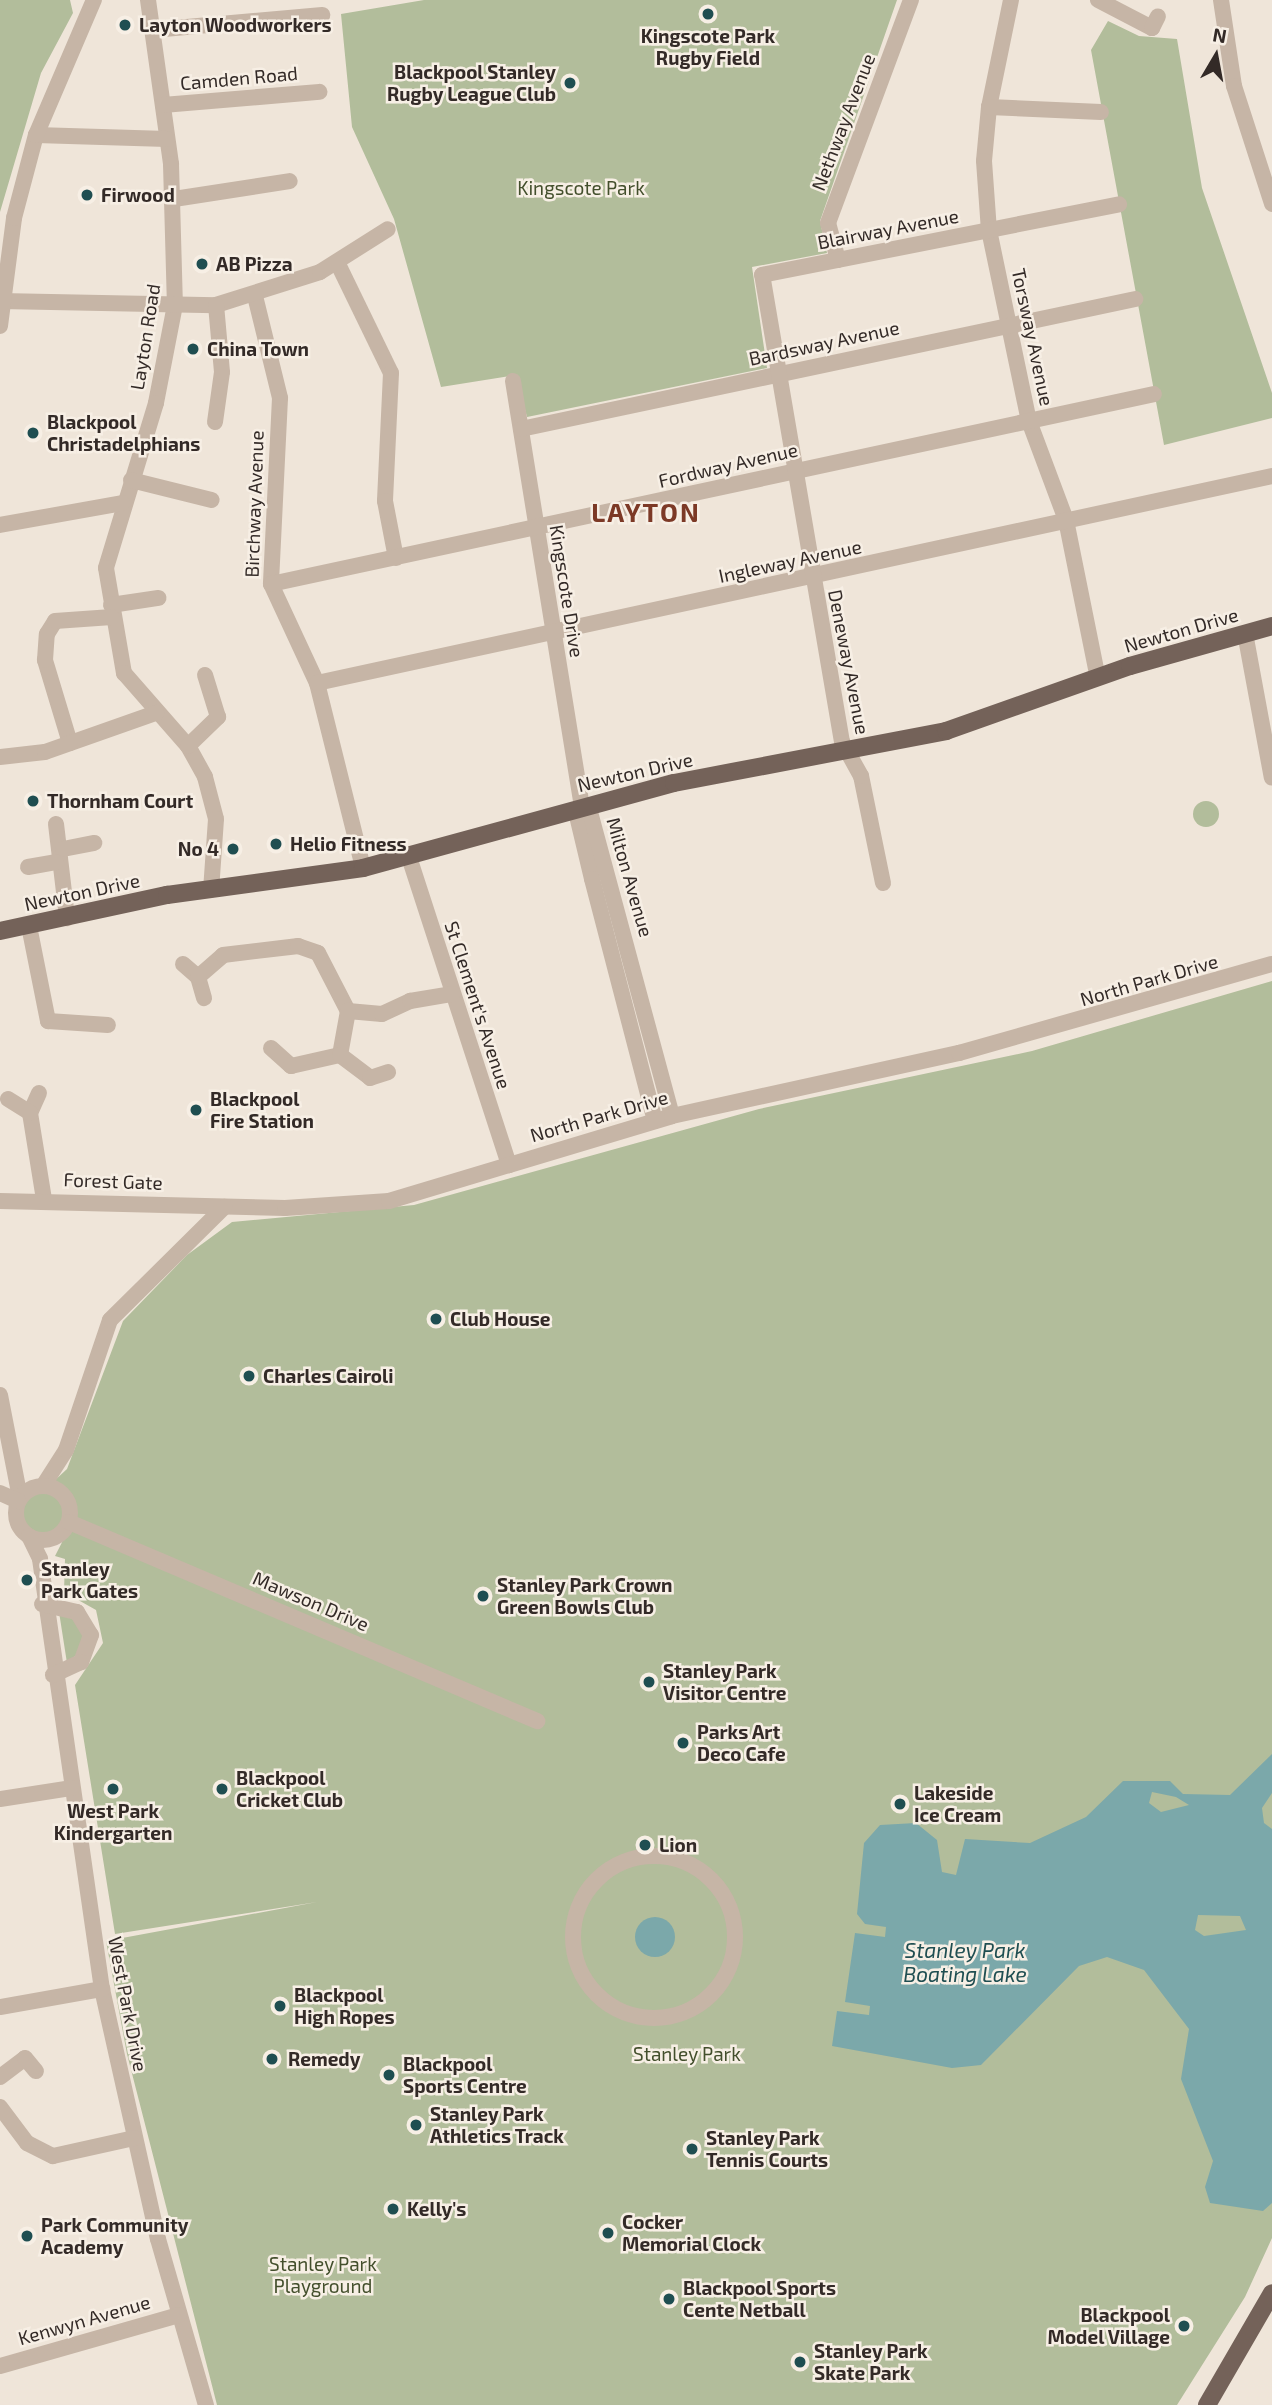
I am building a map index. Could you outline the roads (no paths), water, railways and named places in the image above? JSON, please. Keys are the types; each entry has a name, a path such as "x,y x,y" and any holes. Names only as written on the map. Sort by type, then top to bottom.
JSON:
{"main road":[{"name":"Newton Drive","path":"0,931 211,890 363,869 582,806 946,731 1098,678 1272,626"},
{"path":"1207,2405 1272,2293"}],"street":[{"name":"Nethway Avenue","path":"838,260 828,223 911,0"},
{"name":"Torsway Avenue","path":"1011,0 989,107 984,161 989,230 1029,421 1066,520 1098,678"},
{"path":"1098,0 1152,29 1158,16"},
{"path":"1221,0 1234,86 1267,172 1272,204"},
{"name":"Layton Road","path":"147,1 174,199 175,305 156,403 106,554 112,611 124,673 156,713 188,746 215,808 211,890"},
{"path":"0,326 1,301 14,218 36,135 87,3"},
{"path":"153,30 321,15"},
{"name":"Camden Road","path":"163,105 319,92"},
{"path":"989,107 1101,112"},
{"path":"36,135 167,139"},
{"path":"174,199 290,181"},
{"name":"Blairway Avenue","path":"778,374 762,275 1119,204"},
{"path":"1,301 216,305 256,296 338,264 388,229"},
{"path":"338,264 391,373 385,501 396,558"},
{"name":"Birchway Avenue","path":"256,296 280,398 271,584 317,683 363,869"},
{"name":"Bardsway Avenue","path":"521,429 1135,299"},
{"path":"215,422 222,372 216,305"},
{"name":"Deneway Avenue","path":"778,374 791,472 846,751 861,776 883,883"},
{"name":"Kingscote Drive","path":"513,381 551,633 582,806"},
{"name":"Fordway Avenue","path":"271,584 536,530 1154,394"},
{"name":"Ingleway Avenue","path":"317,683 812,579 1272,476"},
{"path":"131,480 212,500"},
{"path":"0,525 122,503"},
{"path":"70,743 45,660 47,634 55,621 112,611 158,598"},
{"path":"1245,633 1272,778"},
{"path":"188,746 218,716 205,675"},
{"path":"0,757 70,743 156,713"},
{"name":"Milton Avenue","path":"655,1121 577,816 582,806 590,811 672,1116"},
{"path":"56,824 67,918"},
{"path":"28,867 94,843"},
{"name":"St Clement's Avenue","path":"409,857 509,1165"},
{"path":"29,926 48,1021 108,1025"},
{"path":"198,977 223,955 309,947 324,962 348,1011 340,1055"},
{"path":"183,964 198,977 204,998"},
{"name":"North Park Drive","path":"224,1208 389,1201 672,1116 960,1053 1272,964"},
{"path":"348,1011 382,1014 410,1001 452,994"},
{"path":"271,1048 292,1071 340,1055"},
{"path":"340,1055 370,1078 387,1072"},
{"path":"39,1093 30,1113 44,1199"},
{"path":"8,1099 30,1113"},
{"name":"Forest Gate","path":"0,1201 44,1199 224,1208"},
{"path":"0,1395 19,1500 18,1524 29,1536 64,1528 62,1494 66,1450 110,1320 224,1208"},
{"path":"11,1447 39,1486 62,1494"},
{"path":"19,1500 39,1486 66,1450"},
{"path":"0,1493 19,1500"},
{"name":"West Park Drive","path":"42,1604 64,1528"},
{"name":"Mawson Drive","path":"64,1528 537,1721"},
{"name":"West Park Drive","path":"29,1536 39,1553 42,1604 52,1675 102,1989 134,2138 179,2315 206,2405"},
{"path":"42,1604 77,1612 91,1635 81,1662 52,1675"},
{"path":"0,1799 72,1788"},
{"path":"667,1857 696,1868 719,1889 730,1908 734,1950 719,1986 701,2004 672,2016 642,2018 621,2012 588,1986 575,1957 573,1925 588,1888 603,1873 627,1860 667,1857"},
{"path":"0,2007 102,1989"},
{"path":"0,2077 25,2058 36,2071"},
{"path":"0,2107 27,2143 53,2156 134,2138"},
{"name":"Kenwyn Avenue","path":"0,2366 179,2315"}],"water":[{"name":"Stanley Park Boating Lake","path":"1272,1754 1272,1793 1262,1808 1264,1823 1272,1829 1272,2203 1263,2211 1210,2203 1205,2187 1213,2161 1181,2079 1189,2029 1144,1970 1107,1957 1079,1966 981,2065 952,2068 832,2046 837,2011 869,2015 870,2006 845,2002 855,1933 885,1937 886,1927 865,1924 857,1914 864,1843 880,1825 916,1823 937,1840 942,1872 956,1875 965,1839 1030,1843 1086,1817 1123,1781 1170,1781 1183,1794 1230,1795","holes":["1152,1792 1176,1797 1189,1805 1161,1812 1149,1803","1198,1915 1240,1916 1246,1930 1204,1936 1195,1930"]},
{"path":"655,1917 669,1923 675,1937 669,1951 655,1957 641,1951 635,1937 641,1923"}],"place":[{"name":"Kingscote Park Rugby Field","path":"708,14"},
{"name":"Layton Woodworkers","path":"125,25"},
{"name":"Blackpool Stanley Rugby League Club","path":"570,83"},
{"name":"Firwood","path":"87,195"},
{"name":"AB Pizza","path":"202,264"},
{"name":"China Town","path":"193,349"},
{"name":"Blackpool Christadelphians","path":"33,433"},
{"name":"Thornham Court","path":"33,801"},
{"name":"Helio Fitness","path":"276,844"},
{"name":"No 4","path":"233,849"},
{"name":"Blackpool Fire Station","path":"196,1110"},
{"name":"Club House","path":"436,1319"},
{"name":"Charles Cairoli","path":"249,1376"},
{"name":"Stanley Park Gates","path":"27,1580"},
{"name":"Stanley Park Crown Green Bowls Club","path":"483,1596"},
{"name":"Stanley Park Visitor Centre","path":"649,1682"},
{"name":"Parks Art Deco Cafe","path":"683,1743"},
{"name":"West Park Kindergarten","path":"113,1789"},
{"name":"Blackpool Cricket Club","path":"222,1789"},
{"name":"Lakeside Ice Cream","path":"900,1804"},
{"name":"Lion","path":"645,1845"},
{"name":"Blackpool High Ropes","path":"280,2006"},
{"name":"Remedy","path":"272,2059"},
{"name":"Blackpool Sports Centre","path":"389,2075"},
{"name":"Stanley Park Athletics Track","path":"416,2125"},
{"name":"Stanley Park Tennis Courts","path":"692,2149"},
{"name":"Kelly's","path":"393,2209"},
{"name":"Cocker Memorial Clock","path":"608,2233"},
{"name":"Park Community Academy","path":"27,2236"},
{"name":"Blackpool Sports Cente Netball","path":"669,2299"},
{"name":"Blackpool Model Village","path":"1184,2326"},
{"name":"Stanley Park Skate Park","path":"800,2362"}],"district":[{"name":"LAYTON","path":"646,512"}],"park label":[{"name":"Kingscote Park","path":"581,188"},
{"name":"Stanley Park","path":"687,2054"},
{"name":"Stanley Park Playground","path":"323,2275"}]}
